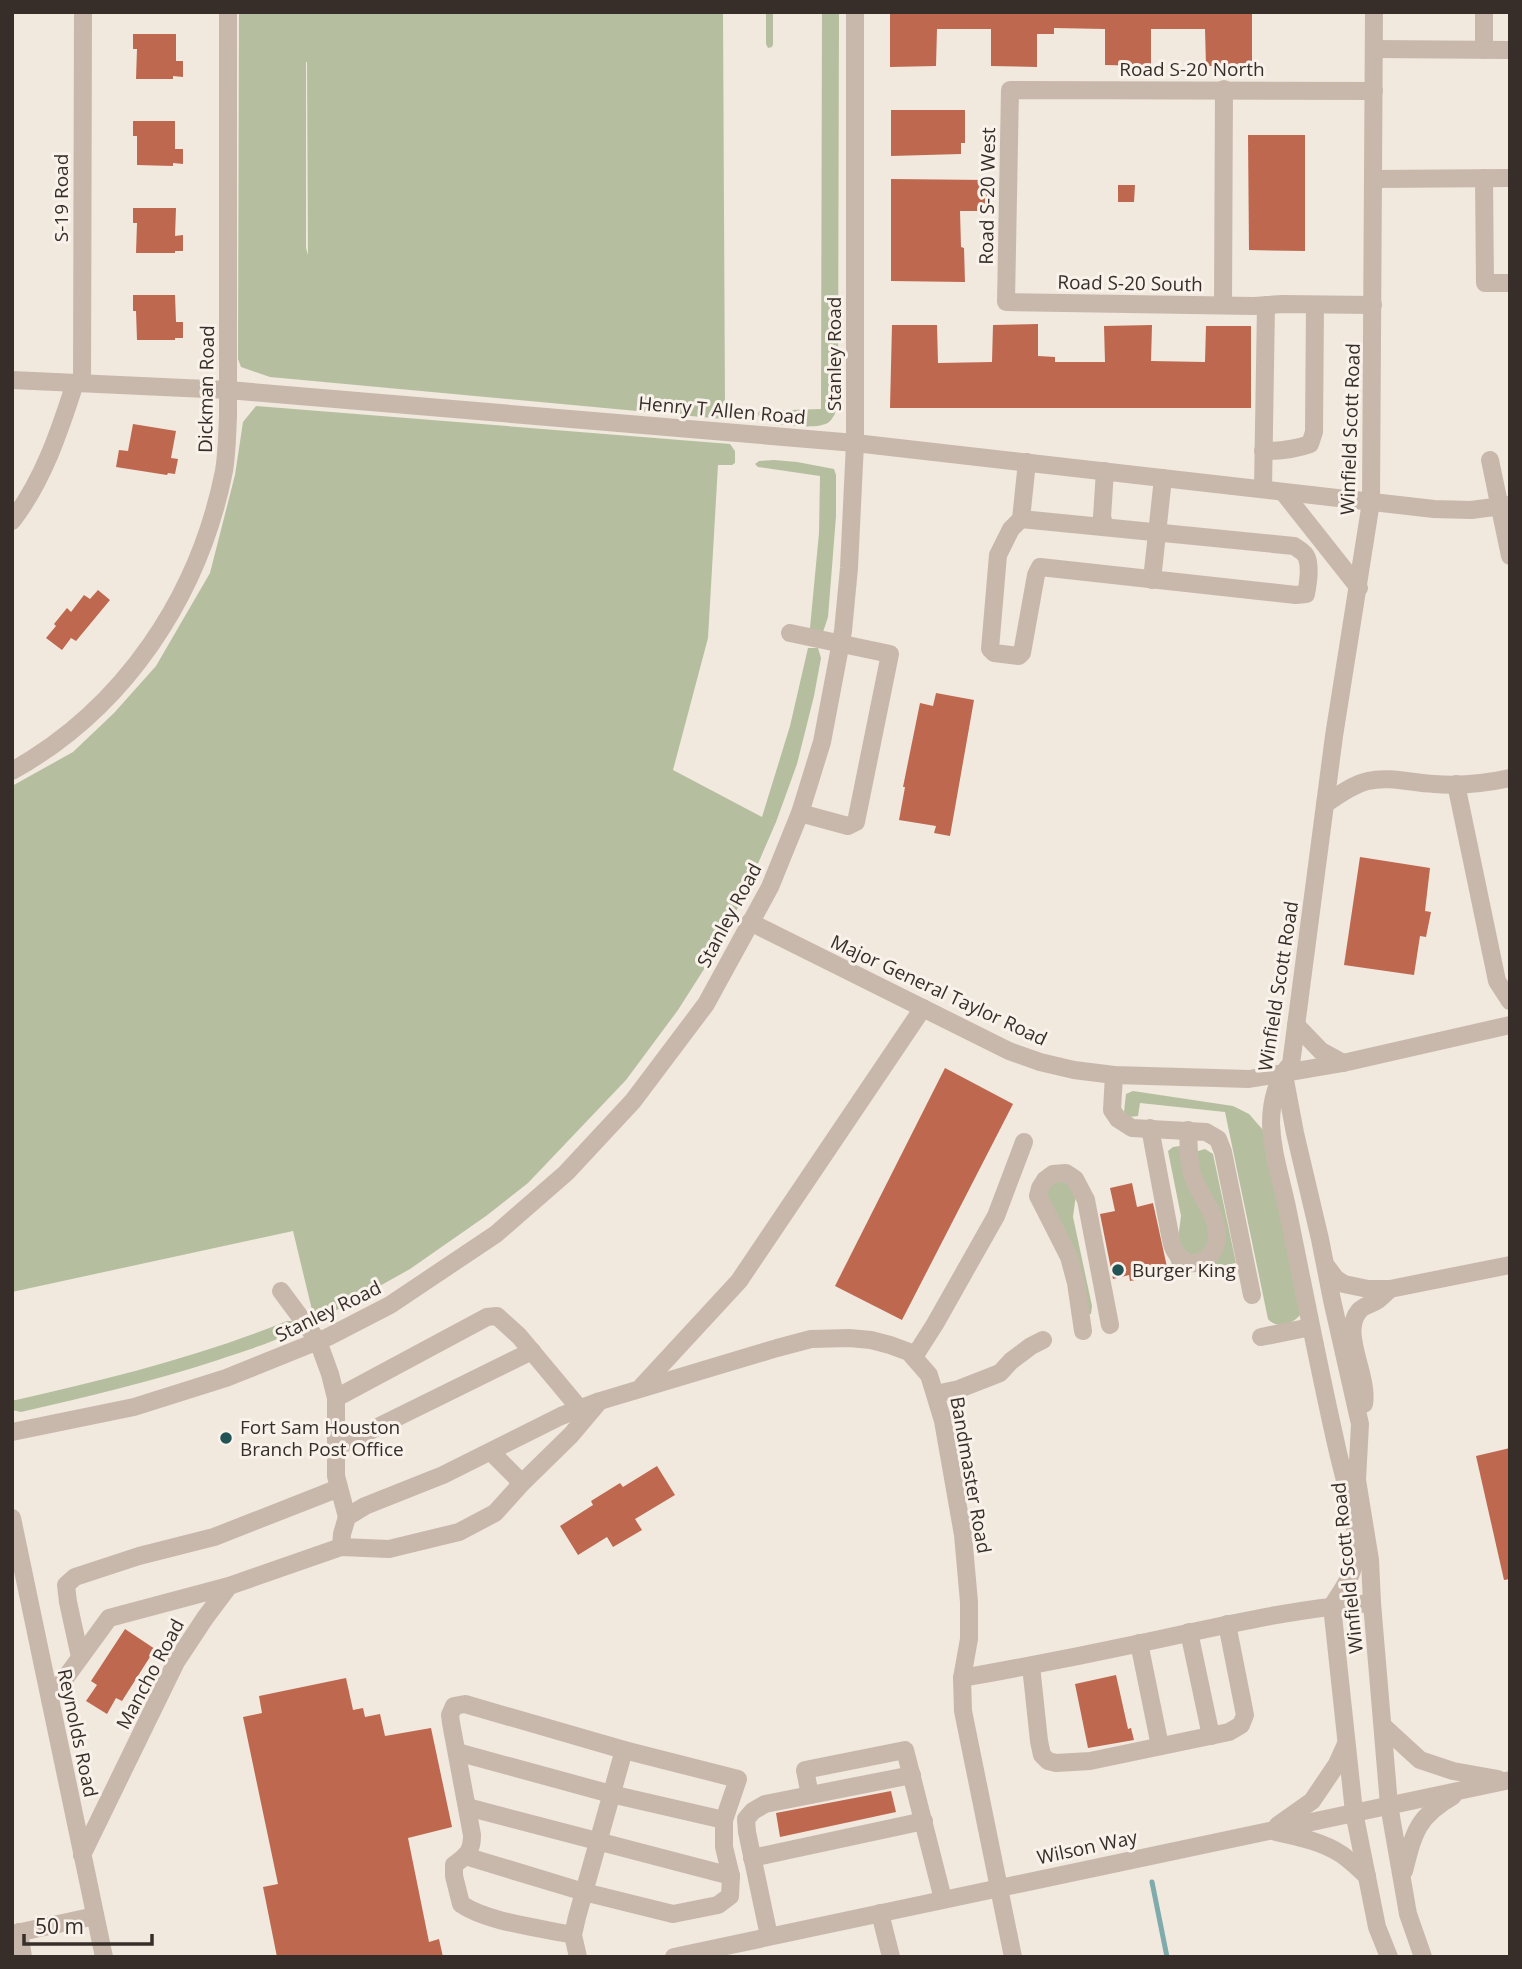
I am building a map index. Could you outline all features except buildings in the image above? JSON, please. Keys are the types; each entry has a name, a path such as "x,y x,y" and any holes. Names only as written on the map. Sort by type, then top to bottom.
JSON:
{"street":[{"name":"S-19 Road","path":"12,521 24,506 50,453 78,383 83,12"},
{"name":"Dickman Road","path":"12,771 66,736 100,706 130,674 157,638 180,598 199,556 217,501 225,468 229,417 228,12"},
{"name":"Stanley Road","path":"12,1432 134,1407 226,1378 318,1341 390,1305 496,1234 566,1173 633,1101 706,1004 770,887 800,813 822,743 843,631 855,443 855,12"},
{"name":"Winfield Scott Road","path":"1374,12 1371,502 1334,736 1291,1063 1283,1072 1360,1424 1357,1480 1370,1560 1390,1805 1408,1914 1423,1957"},
{"path":"1484,12 1484,50"},
{"path":"1374,49 1510,50"},
{"path":"1223,305 1224,89"},
{"name":"Road S-20 North","path":"1010,90 1374,91"},
{"name":"Road S-20 West","path":"1006,302 1010,90"},
{"path":"1484,178 1485,283 1510,283"},
{"path":"1374,179 1510,178"},
{"name":"Road S-20 South","path":"1006,302 1373,305"},
{"path":"1264,451 1288,451 1310,444 1314,432 1315,305"},
{"path":"1260,306 1263,489"},
{"name":"Henry T Allen Road","path":"12,380 228,390 855,443 1434,509 1471,510 1504,506"},
{"path":"1490,460 1504,506 1510,556"},
{"path":"1021,519 1294,546 1307,558 1306,594 1040,567 1022,653 1019,656 994,653 990,649 998,555 1011,529 1021,519 1027,462"},
{"path":"1105,471 1102,517 1105,527"},
{"path":"1152,580 1163,478"},
{"path":"1283,492 1359,588"},
{"path":"790,634 890,654 856,822 848,826 800,813"},
{"path":"1325,804 1367,781 1384,779 1476,785 1509,781"},
{"path":"1456,784 1497,981 1510,1001"},
{"name":"Major General Taylor Road","path":"750,922 1009,1051 1074,1070 1114,1075 1249,1079 1343,1063 1510,1025"},
{"path":"640,1388 739,1281 923,1008"},
{"path":"1296,1025 1321,1051 1343,1063"},
{"path":"1283,1072 1272,1111 1273,1152 1288,1208 1355,1529 1355,1557 1351,1576 1332,1606"},
{"path":"1114,1075 1112,1110 1118,1119 1132,1128 1206,1132 1218,1139 1223,1152 1252,1295"},
{"path":"1150,1129 1175,1252 1181,1258 1197,1263 1208,1259 1214,1252 1217,1233 1212,1211 1192,1173 1188,1130"},
{"path":"347,1517 365,1506 443,1475 600,1401 811,1339 871,1340 909,1352 914,1357 996,1216 1024,1142"},
{"path":"1083,1331 1069,1257 1038,1196 1045,1180 1053,1174 1066,1173 1075,1179 1086,1200 1110,1325"},
{"path":"1325,1264 1336,1279 1344,1284 1368,1289 1390,1289 1510,1265"},
{"path":"1360,1424 1365,1398 1362,1371 1351,1326 1364,1306 1376,1302 1390,1289"},
{"path":"281,1291 318,1341 336,1398 336,1476 347,1517 341,1547"},
{"path":"336,1398 487,1317 497,1316 519,1336 580,1409"},
{"path":"1261,1337 1311,1327"},
{"path":"936,1394 959,1389 1000,1373 1011,1361 1043,1340"},
{"path":"335,1448 532,1351"},
{"name":"Bandmaster Road","path":"914,1357 929,1375 936,1394 963,1535 969,1602 969,1639 962,1678 963,1711 1013,1957"},
{"path":"50,1699 109,1618 229,1586 341,1547 389,1549 458,1532 495,1513 600,1401"},
{"path":"491,1452 522,1483"},
{"path":"80,1657 66,1585 75,1577 139,1556 214,1537 339,1488"},
{"name":"Reynolds Road","path":"12,1518 104,1957"},
{"name":"Mancho Road","path":"82,1855 176,1662 229,1586"},
{"path":"962,1678 1281,1613 1372,1603"},
{"name":"Winfield Scott Road","path":"1332,1606 1354,1812 1377,1927 1389,1957"},
{"path":"1031,1666 1039,1741 1042,1755 1048,1761 1090,1761 1211,1736 1229,1732 1241,1725 1245,1715 1227,1624"},
{"path":"1189,1632 1211,1736"},
{"path":"1139,1643 1160,1746"},
{"path":"465,1856 584,1892 673,1914 718,1905 730,1896 731,1876 724,1847 724,1820 738,1779 624,1750 465,1704 454,1706 450,1715 472,1835 472,1847 454,1865 461,1904 471,1911 493,1918 573,1935"},
{"path":"1384,1727 1419,1760 1453,1771 1509,1780"},
{"path":"1269,1831 1312,1801 1337,1765 1346,1744"},
{"path":"578,1957 573,1935 624,1750"},
{"path":"810,1795 805,1770 905,1750 943,1899"},
{"path":"457,1752 611,1794 724,1820"},
{"path":"769,1936 746,1819 753,1811 765,1804 912,1775"},
{"name":"Wilson Way","path":"674,1957 1509,1780"},
{"path":"1402,1878 1413,1835 1426,1815 1463,1790"},
{"path":"467,1807 731,1876"},
{"path":"752,1858 924,1821"},
{"path":"1269,1831 1324,1845 1343,1855 1367,1876"},
{"path":"880,1913 891,1957"},
{"path":"23,1957 16,1933 94,1916"}],"green space":[{"path":"239,12 723,12 725,409 737,412 734,420 270,377 241,367 238,359","holes":["307,62 308,255 306,248"]},
{"path":"766,12 773,12 773,44 768,48 766,44"},
{"path":"822,12 839,12 838,401 829,422 816,426 796,426 761,421 758,414 759,411 821,409"},
{"path":"256,406 730,444 735,451 735,463 718,465 708,638 673,770 762,817 790,726 808,648 818,648 821,658 797,764 776,822 743,898 713,955 678,1010 626,1080 528,1183 410,1269 319,1320 312,1310 293,1231 12,1292 12,786 73,752 114,713 156,666 210,573 235,475 243,422"},
{"path":"774,460 834,469 836,475 836,516 828,617 822,635 811,632 810,628 819,533 820,476 758,467 755,464 759,461"},
{"path":"1133,1091 1233,1106 1249,1114 1263,1130 1301,1314 1294,1321 1281,1325 1268,1319 1225,1112 1140,1103 1138,1116 1129,1117 1124,1112 1126,1094"},
{"path":"1180,1146 1211,1227 1206,1253 1191,1255 1182,1249 1178,1239 1181,1216 1168,1151"},
{"path":"1205,1149 1213,1154 1236,1263 1174,1275 1169,1252 1215,1260 1195,1155"},
{"path":"1057,1180 1071,1184 1076,1194 1073,1217 1092,1306 1091,1314 1088,1314 1045,1199 1046,1186"},
{"path":"292,1321 294,1331 266,1344 218,1360 145,1382 21,1412 12,1410 12,1400 153,1366 220,1346"}],"waterway":[{"path":"1152,1882 1167,1957"}],"place":[{"name":"Burger King","path":"1118,1270"},
{"name":"Fort Sam Houston Branch Post Office","path":"226,1438"}]}
